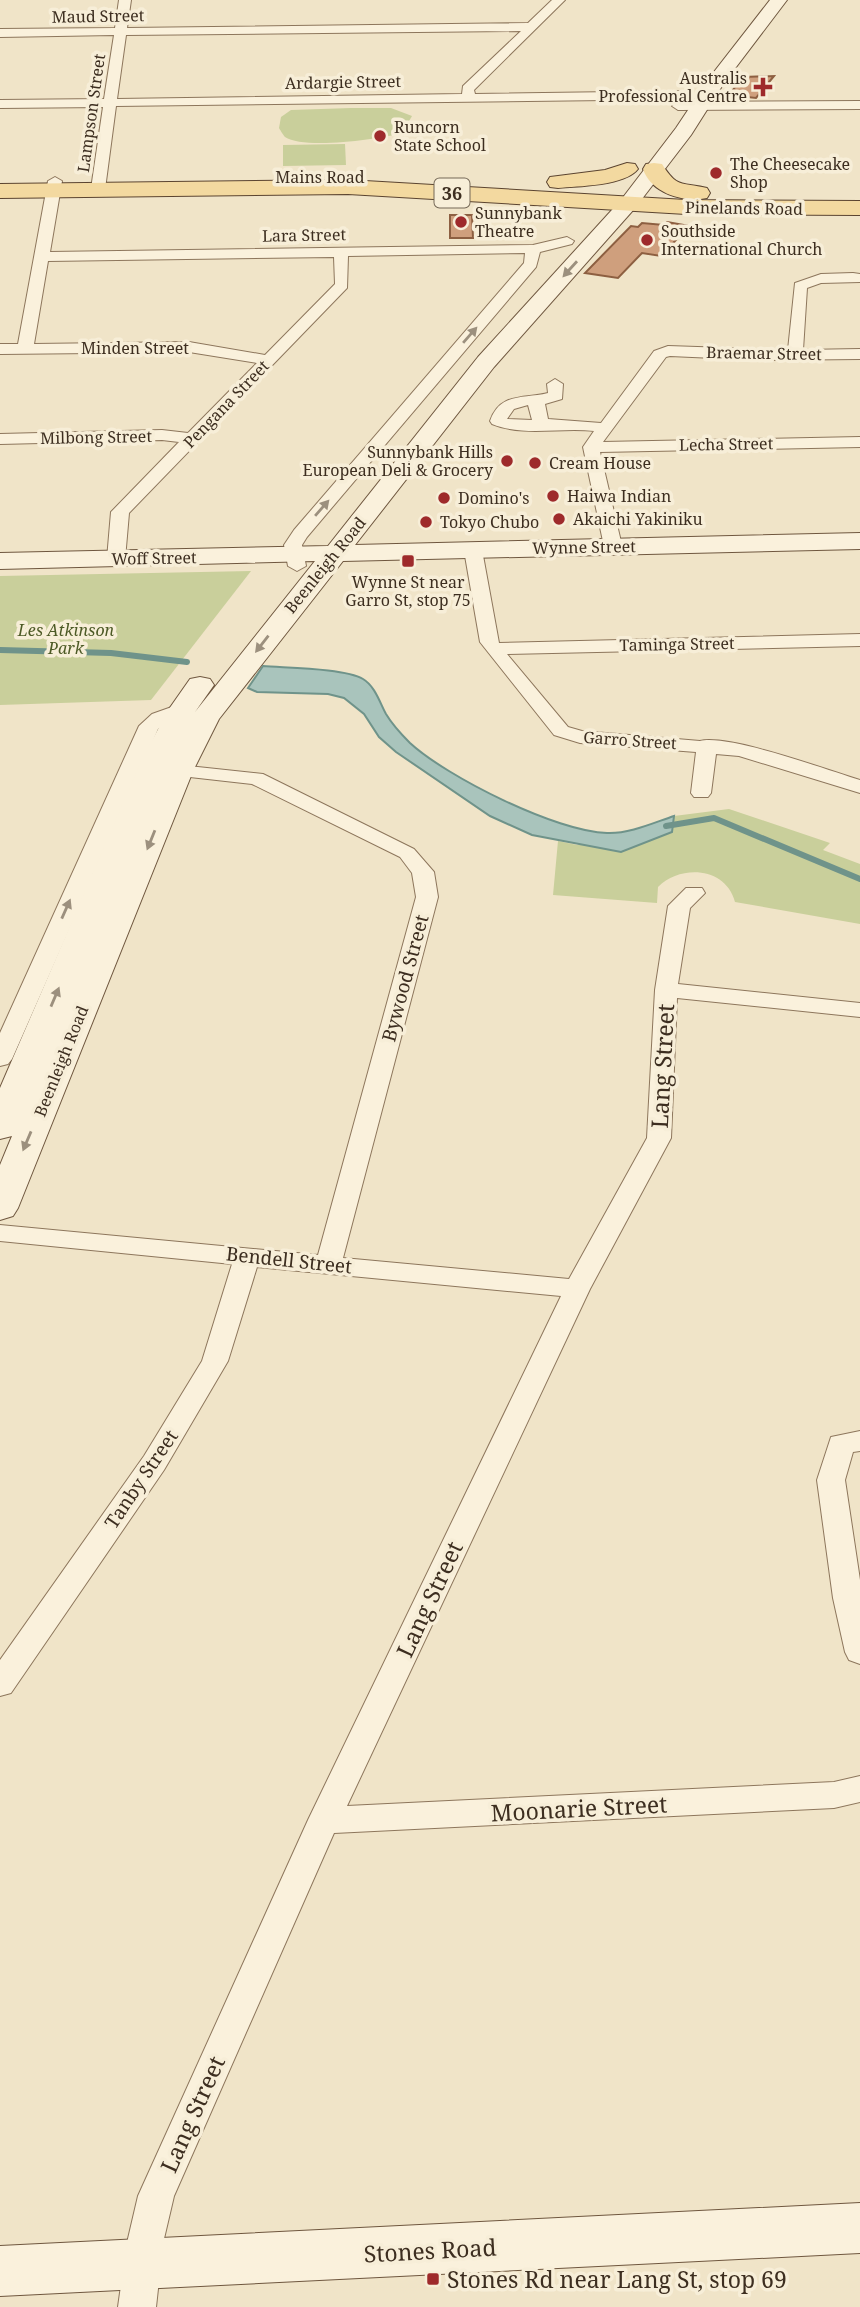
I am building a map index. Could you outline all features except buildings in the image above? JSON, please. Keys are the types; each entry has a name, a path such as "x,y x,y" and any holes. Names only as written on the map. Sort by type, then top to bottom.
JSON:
{"main road":[{"name":"Beenleigh Road","path":"0,1208 179,771 206,718 309,556 390,482 619,200 639,165 758,0"},
{"name":"Beenleigh Road","path":"684,106 716,81 779,0"},
{"path":"534,191 609,176 639,165 668,187 699,193"},
{"name":"Mains Road","path":"0,181 54,186"},
{"name":"Mains Road","path":"0,191 99,185 335,187 534,191 619,200"},
{"path":"534,191 569,214 576,231"},
{"name":"Pinelands Road","path":"619,200 699,193 860,197"},
{"name":"Beenleigh Road","path":"0,1128 11,1044 183,709 205,677 309,556 576,231 619,200"},
{"name":"Pinelands Road","path":"619,200 633,215 745,209 860,208"},
{"path":"390,482 398,497 374,527 370,537 380,545 396,551"},
{"name":"Wynne Street","path":"309,556 396,551 860,541"},
{"name":"Woff Street","path":"0,561 309,556"},
{"name":"Stones Road","path":"0,2271 139,2286 860,2228"}],"street":[{"name":"Lampson Street","path":"99,185 125,0"},
{"path":"469,97 468,89 559,0"},
{"name":"Maud Street","path":"0,33 531,27"},
{"name":"Ardargie Street","path":"0,104 469,97 684,106 860,104"},
{"path":"25,349 54,186"},
{"name":"Lara Street","path":"41,257 533,249 576,231"},
{"name":"Beenleigh Road","path":"309,556 293,545 305,528 531,264 533,249"},
{"name":"Pengana Street","path":"116,559 120,512 342,285 341,252"},
{"path":"795,355 800,286 807,281 821,278 860,278"},
{"name":"Minden Street","path":"0,349 189,347 268,359"},
{"name":"Braemar Street","path":"604,428 655,359 668,351 860,354"},
{"path":"555,384 556,396 536,401 513,402 499,415 498,421 505,424 582,424 604,428 591,447 613,546"},
{"path":"536,401 541,424"},
{"name":"Milbong Street","path":"0,439 162,435 192,439"},
{"name":"Lecha Street","path":"591,447 860,442"},
{"name":"Garro Street","path":"473,550 489,642 561,731 580,737 741,750 860,787"},
{"name":"Taminga Street","path":"493,649 860,640"},
{"path":"701,793 707,746"},
{"name":"Bywood Street","path":"179,771 256,778 407,853 423,872 427,897 328,1264"},
{"name":"Lang Street","path":"139,2286 156,2196 324,1820 577,1289 659,1138 666,990 679,906 694,893"},
{"path":"666,990 860,1010"},
{"path":"11,1044 68,1044"},
{"name":"Bendell Street","path":"0,1233 577,1289"},
{"name":"Tanby Street","path":"0,1684 154,1463 215,1361 247,1256"},
{"path":"860,1441 841,1444 831,1479 848,1598 860,1652"},
{"name":"Moonarie Street","path":"324,1820 847,1792"}],"green space":[{"path":"391,108 412,116 402,133 342,142 295,141 285,137 279,128 281,117 291,110"},
{"path":"345,144 346,165 283,166 283,145"},
{"name":"Les Atkinson Park","path":"251,571 151,700 0,705 0,576"},
{"path":"729,809 830,843 823,850 860,864 860,924 735,902 730,890 722,882 702,873 690,872 668,880 658,887 657,903 553,895 558,841 577,845 672,832 674,816"}],"water":[{"path":"263,666 330,671 363,679 374,690 394,725 427,757 475,786 532,813 586,830 607,833 632,830 674,816 672,832 621,852 532,835 490,816 396,752 379,737 364,714 344,698 328,694 257,692 248,688"}],"waterway":[{"path":"0,650 111,653 187,662"},
{"path":"666,826 714,818 860,879"}],"place":[{"name":"Australis Professional Centre","path":"763,87"},
{"name":"Runcorn State School","path":"380,136"},
{"name":"The Cheesecake Shop","path":"716,173"},
{"name":"Sunnybank Theatre","path":"461,222"},
{"name":"Southside International Church","path":"647,240"},
{"name":"Sunnybank Hills European Deli & Grocery","path":"507,461"},
{"name":"Cream House","path":"535,463"},
{"name":"Haiwa Indian","path":"553,496"},
{"name":"Domino's","path":"444,498"},
{"name":"Akaichi Yakiniku","path":"559,519"},
{"name":"Tokyo Chubo","path":"426,522"},
{"name":"Wynne St near Garro St, stop 75","path":"408,561"},
{"name":"Stones Rd near Lang St, stop 69","path":"433,2279"}]}
